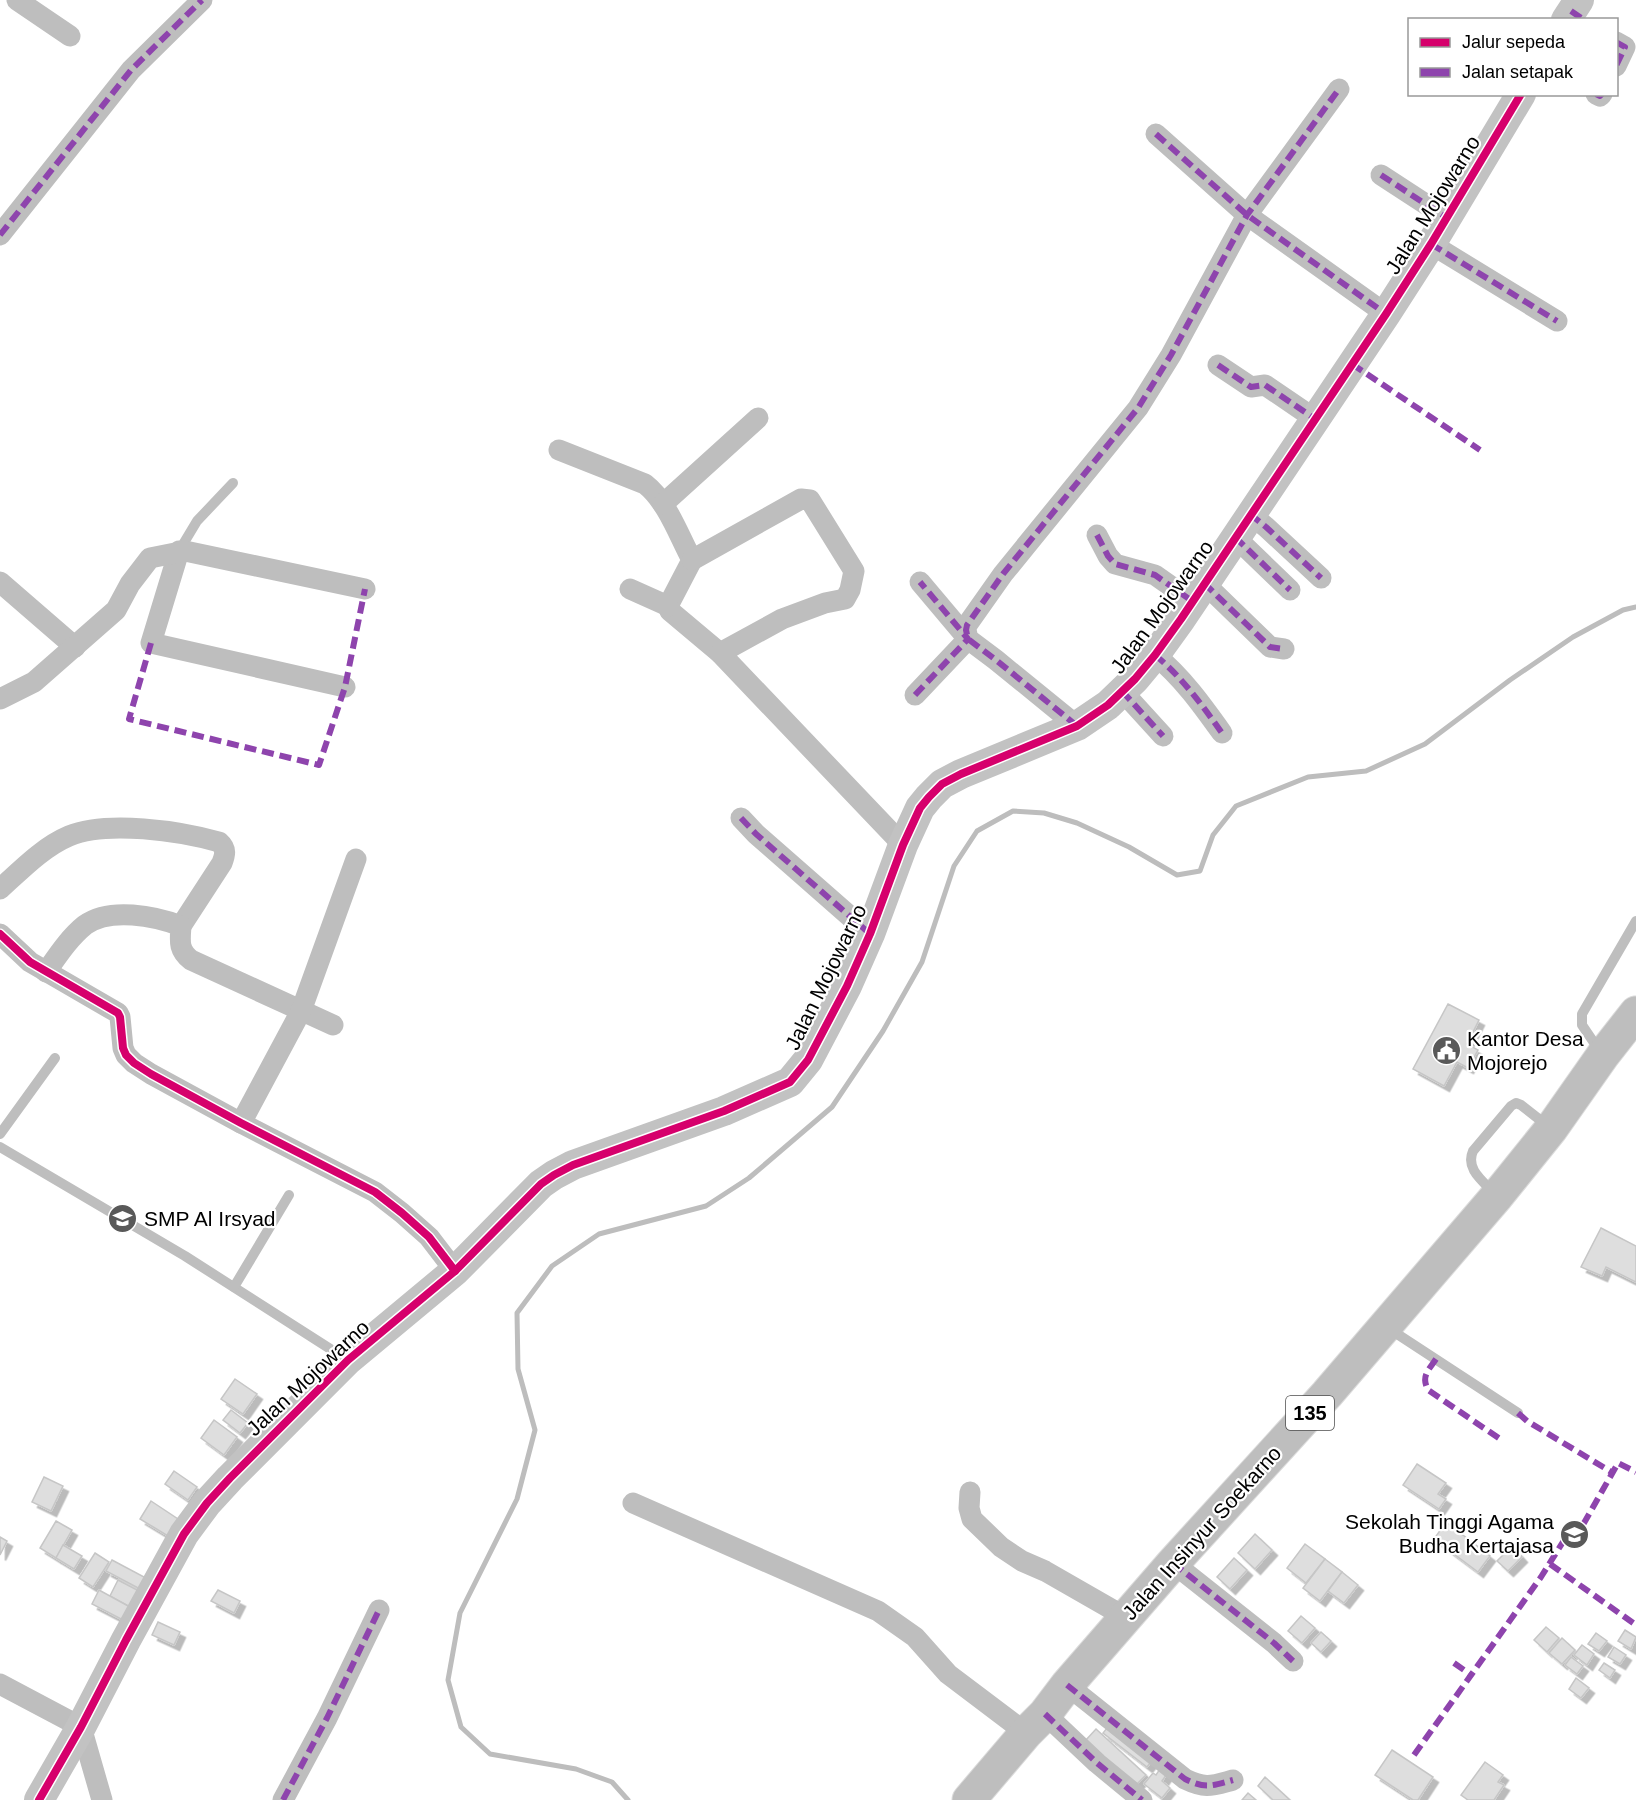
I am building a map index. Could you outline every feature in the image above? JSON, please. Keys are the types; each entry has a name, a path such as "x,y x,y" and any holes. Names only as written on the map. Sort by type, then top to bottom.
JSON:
{"main road":[{"name":"Jalan Insinyur Soekarno","path":"969,1800 1173,1563 1327,1394 1497,1196 1551,1129 1636,1013"}],"street":[{"path":"0,5 3,0"},
{"path":"17,0 70,36"},
{"path":"0,235 131,70 201,0"},
{"path":"1618,43 1625,47 1618,64"},
{"path":"968,639 967,625 1003,574 1143,399 1171,355 1247,215 1339,89"},
{"name":"Jalan Mojowarno","path":"39,1800 81,1727 184,1534 207,1503 230,1478 348,1360 455,1271 524,1200 554,1174 573,1165 724,1111 790,1082 808,1060 847,986 870,934 903,845 920,808 928,797 942,784 962,774 1077,726 1108,705 1155,655 1386,314 1520,96"},
{"path":"1156,134 1247,215 1386,314"},
{"path":"1381,175 1447,218"},
{"path":"1431,244 1557,321"},
{"path":"1218,365 1251,387 1264,385 1315,419"},
{"path":"663,504 758,418"},
{"path":"559,450 645,484 655,492 692,560"},
{"path":"668,606 692,560 801,500 810,500 854,571 850,590 844,599 825,603 782,619 720,653"},
{"path":"1243,526 1266,526 1322,578"},
{"path":"1243,526 1290,590"},
{"path":"1097,534 1114,564 1155,574 1198,592 1270,646 1284,649"},
{"path":"179,551 152,644 345,687"},
{"path":"5,690 34,682 116,610 130,584 150,558 179,551 364,589"},
{"path":"0,582 75,647"},
{"path":"920,582 968,639 1077,726"},
{"path":"630,589 668,606 670,611 720,653 903,845"},
{"path":"915,695 968,639"},
{"path":"1155,655 1172,669 1200,702 1222,734"},
{"path":"1122,691 1163,736"},
{"path":"741,818 756,834 870,934"},
{"path":"0,889 41,853 68,836 92,829 120,827 177,833 219,842 224,846 225,852 222,863 181,926 179,945 191,960 333,1025"},
{"path":"241,1123 301,1011 356,859"},
{"path":"46,972 70,939 87,923 102,917 146,916 181,926"},
{"path":"0,934 30,962 118,1013 123,1048 134,1063 241,1123 375,1192 429,1237 455,1271"},
{"path":"970,1492 969,1508 972,1519 1001,1547 1022,1561 1045,1571 1127,1618"},
{"path":"633,1503 878,1611 915,1637 948,1674 1036,1723 1097,1763 1142,1800"},
{"path":"1173,1563 1274,1643 1293,1661"},
{"path":"283,1800 327,1718 379,1610"},
{"path":"0,1684 81,1727 102,1800"},
{"path":"1067,1685 1185,1779 1197,1785 1209,1786 1233,1780"}],"lane":[{"path":"179,551 197,521 233,483"},
{"path":"1603,1055 1582,1025 1582,1014 1636,921"},
{"path":"0,1134 55,1058"},
{"path":"1497,1196 1471,1168 1470,1158 1473,1151 1516,1103 1551,1129"},
{"path":"0,1147 185,1256 348,1360"},
{"path":"234,1287 289,1195"},
{"path":"1385,1326 1518,1413"}],"building":[{"path":"1448,1004 1479,1020 1467,1044 1478,1050 1468,1068 1457,1062 1444,1086 1413,1069"},
{"path":"1601,1228 1636,1246 1636,1282 1606,1267 1602,1276 1581,1267"},
{"path":"235,1379 257,1394 243,1414 221,1399"},
{"path":"231,1410 248,1423 240,1433 223,1420"},
{"path":"214,1420 237,1437 224,1455 201,1438"},
{"path":"1417,1464 1446,1483 1438,1494 1446,1499 1439,1509 1403,1485"},
{"path":"174,1471 197,1487 188,1500 165,1484"},
{"path":"44,1477 63,1486 51,1511 32,1502"},
{"path":"151,1501 178,1519 168,1536 140,1519"},
{"path":"56,1521 72,1530 56,1558 40,1548"},
{"path":"1446,1522 1490,1556 1478,1572 1434,1539"},
{"path":"1255,1534 1272,1550 1255,1569 1238,1553"},
{"path":"0,1537 7,1541 0,1555"},
{"path":"1305,1544 1325,1559 1306,1583 1287,1568"},
{"path":"63,1545 82,1556 74,1569 56,1558"},
{"path":"1512,1546 1522,1557 1508,1571 1497,1561"},
{"path":"95,1553 109,1562 93,1587 79,1578"},
{"path":"1234,1558 1247,1570 1230,1589 1217,1577"},
{"path":"1325,1559 1342,1572 1320,1601 1303,1588"},
{"path":"112,1560 146,1578 140,1589 106,1571"},
{"path":"1342,1572 1358,1585 1344,1603 1328,1591"},
{"path":"118,1580 139,1591 130,1607 110,1596"},
{"path":"99,1590 130,1607 123,1620 92,1604"},
{"path":"218,1590 240,1601 234,1613 211,1601"},
{"path":"1301,1616 1315,1628 1302,1643 1288,1631"},
{"path":"158,1622 180,1632 174,1645 152,1635"},
{"path":"1546,1627 1559,1638 1547,1652 1534,1640"},
{"path":"1625,1630 1636,1637 1631,1649 1618,1641"},
{"path":"1321,1632 1331,1641 1321,1652 1311,1643"},
{"path":"1596,1633 1607,1641 1599,1651 1588,1644"},
{"path":"1562,1638 1575,1650 1562,1664 1549,1653"},
{"path":"1582,1645 1594,1654 1587,1665 1574,1655"},
{"path":"1614,1647 1626,1655 1620,1664 1608,1657"},
{"path":"1571,1657 1583,1666 1577,1674 1565,1665"},
{"path":"1604,1663 1615,1670 1610,1678 1599,1670"},
{"path":"1576,1678 1589,1688 1581,1698 1569,1689"},
{"path":"1111,1723 1154,1758 1147,1767 1103,1733"},
{"path":"1096,1729 1146,1775 1135,1786 1085,1741"},
{"path":"1392,1750 1433,1777 1418,1800 1413,1800 1375,1775"},
{"path":"1485,1762 1503,1775 1498,1782 1504,1785 1494,1800 1468,1800 1461,1795"},
{"path":"1162,1766 1169,1771 1162,1781 1170,1788 1162,1798 1144,1784 1153,1773 1156,1775"},
{"path":"1265,1777 1290,1800 1273,1800 1258,1786"},
{"path":"1248,1793 1256,1800 1242,1800"}],"waterway":[{"path":"628,1800 612,1782 576,1769 490,1754 461,1727 448,1680 460,1613 517,1499 535,1430 518,1369 517,1313 552,1266 599,1234 706,1206 749,1178 832,1107 883,1031 922,962 954,866 977,831 1013,811 1044,813 1077,823 1129,847 1177,875 1200,871 1213,835 1236,806 1308,777 1366,771 1425,744 1510,680 1573,637 1623,610 1636,607"}],"marked path":[{"path":"0,235 131,70 202,0"},
{"path":"1571,11 1581,18"},
{"path":"1618,43 1625,47 1618,62"},
{"path":"1077,726 968,639 967,625 1003,574 1138,408 1171,355 1247,215 1339,89"},
{"path":"1156,134 1247,215 1386,314"},
{"path":"1381,175 1447,218"},
{"path":"1431,244 1557,321"},
{"path":"1352,364 1480,450"},
{"path":"1218,365 1251,387 1265,385 1315,419"},
{"path":"1250,514 1321,578"},
{"path":"1097,535 1115,564 1155,575 1192,601"},
{"path":"1235,537 1290,590"},
{"path":"915,695 968,639 920,582"},
{"path":"1204,583 1270,647 1284,649"},
{"path":"151,643 129,719 319,765 345,687 365,589"},
{"path":"1155,655 1183,682 1222,733"},
{"path":"1122,691 1163,736"},
{"path":"741,818 756,834 870,934"},
{"path":"1436,1359 1425,1377 1428,1390 1500,1439"},
{"path":"1518,1413 1527,1421 1613,1473"},
{"path":"1414,1755 1541,1577 1571,1529 1584,1523 1618,1463 1636,1472"},
{"path":"1173,1563 1274,1643 1293,1661"},
{"path":"1550,1564 1636,1625"},
{"path":"283,1800 327,1718 379,1610"},
{"path":"1454,1663 1471,1675"},
{"path":"1067,1685 1185,1779 1209,1786 1233,1780"},
{"path":"1045,1714 1097,1763 1142,1800"}],"cycle path":[{"path":"39,1800 81,1727 184,1534 207,1503 230,1478 348,1360 455,1271 541,1184 554,1175 573,1165 724,1111 790,1082 808,1060 847,986 920,808 942,784 961,774 1077,726 1108,705 1135,679 1181,619 1386,314 1520,96"},
{"path":"0,934 30,962 118,1013 123,1048 134,1063 241,1123 375,1192 429,1237 455,1271"}],"place":[{"name":"Kantor Desa Mojorejo","path":"1446,1051"},
{"name":"SMP Al Irsyad","path":"123,1219"},
{"name":"Sekolah Tinggi Agama Budha Kertajasa","path":"1575,1534"}]}
